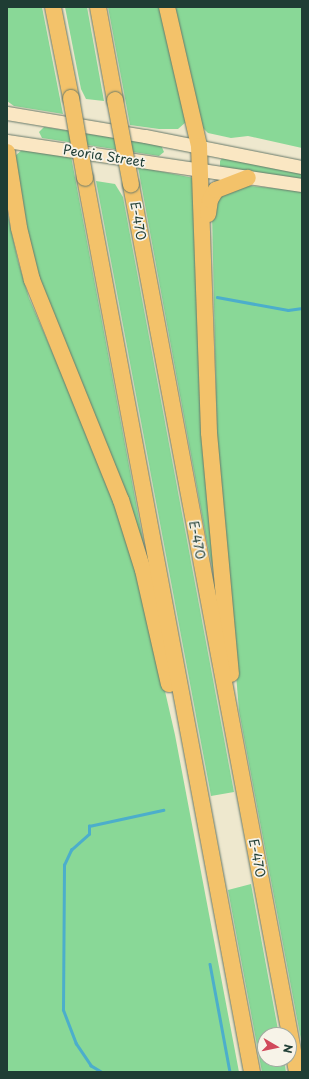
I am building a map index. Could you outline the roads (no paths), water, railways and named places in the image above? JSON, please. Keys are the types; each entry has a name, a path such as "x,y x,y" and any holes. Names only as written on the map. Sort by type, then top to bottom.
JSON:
{"highway":[{"path":"54,7 252,1072"},
{"name":"E-470","path":"98,7 297,1072"},
{"path":"167,7 199,146 209,433 227,618 237,753"},
{"path":"7,152 20,228 37,296 115,484 132,532 143,570 185,754 199,788"},
{"path":"203,245 209,231 211,197 222,187 248,178"},
{"path":"7,193 20,228"}],"main road":[{"name":"Peoria Street","path":"7,113 199,146 302,167"},
{"name":"Peoria Street","path":"7,141 201,172 302,185"}],"waterway":[{"path":"217,297 288,310 302,308"},
{"path":"101,1072 91,1066 76,1044 63,1010 64,865 71,850 89,834 89,826 163,810"},
{"path":"210,964 230,1072"}]}
